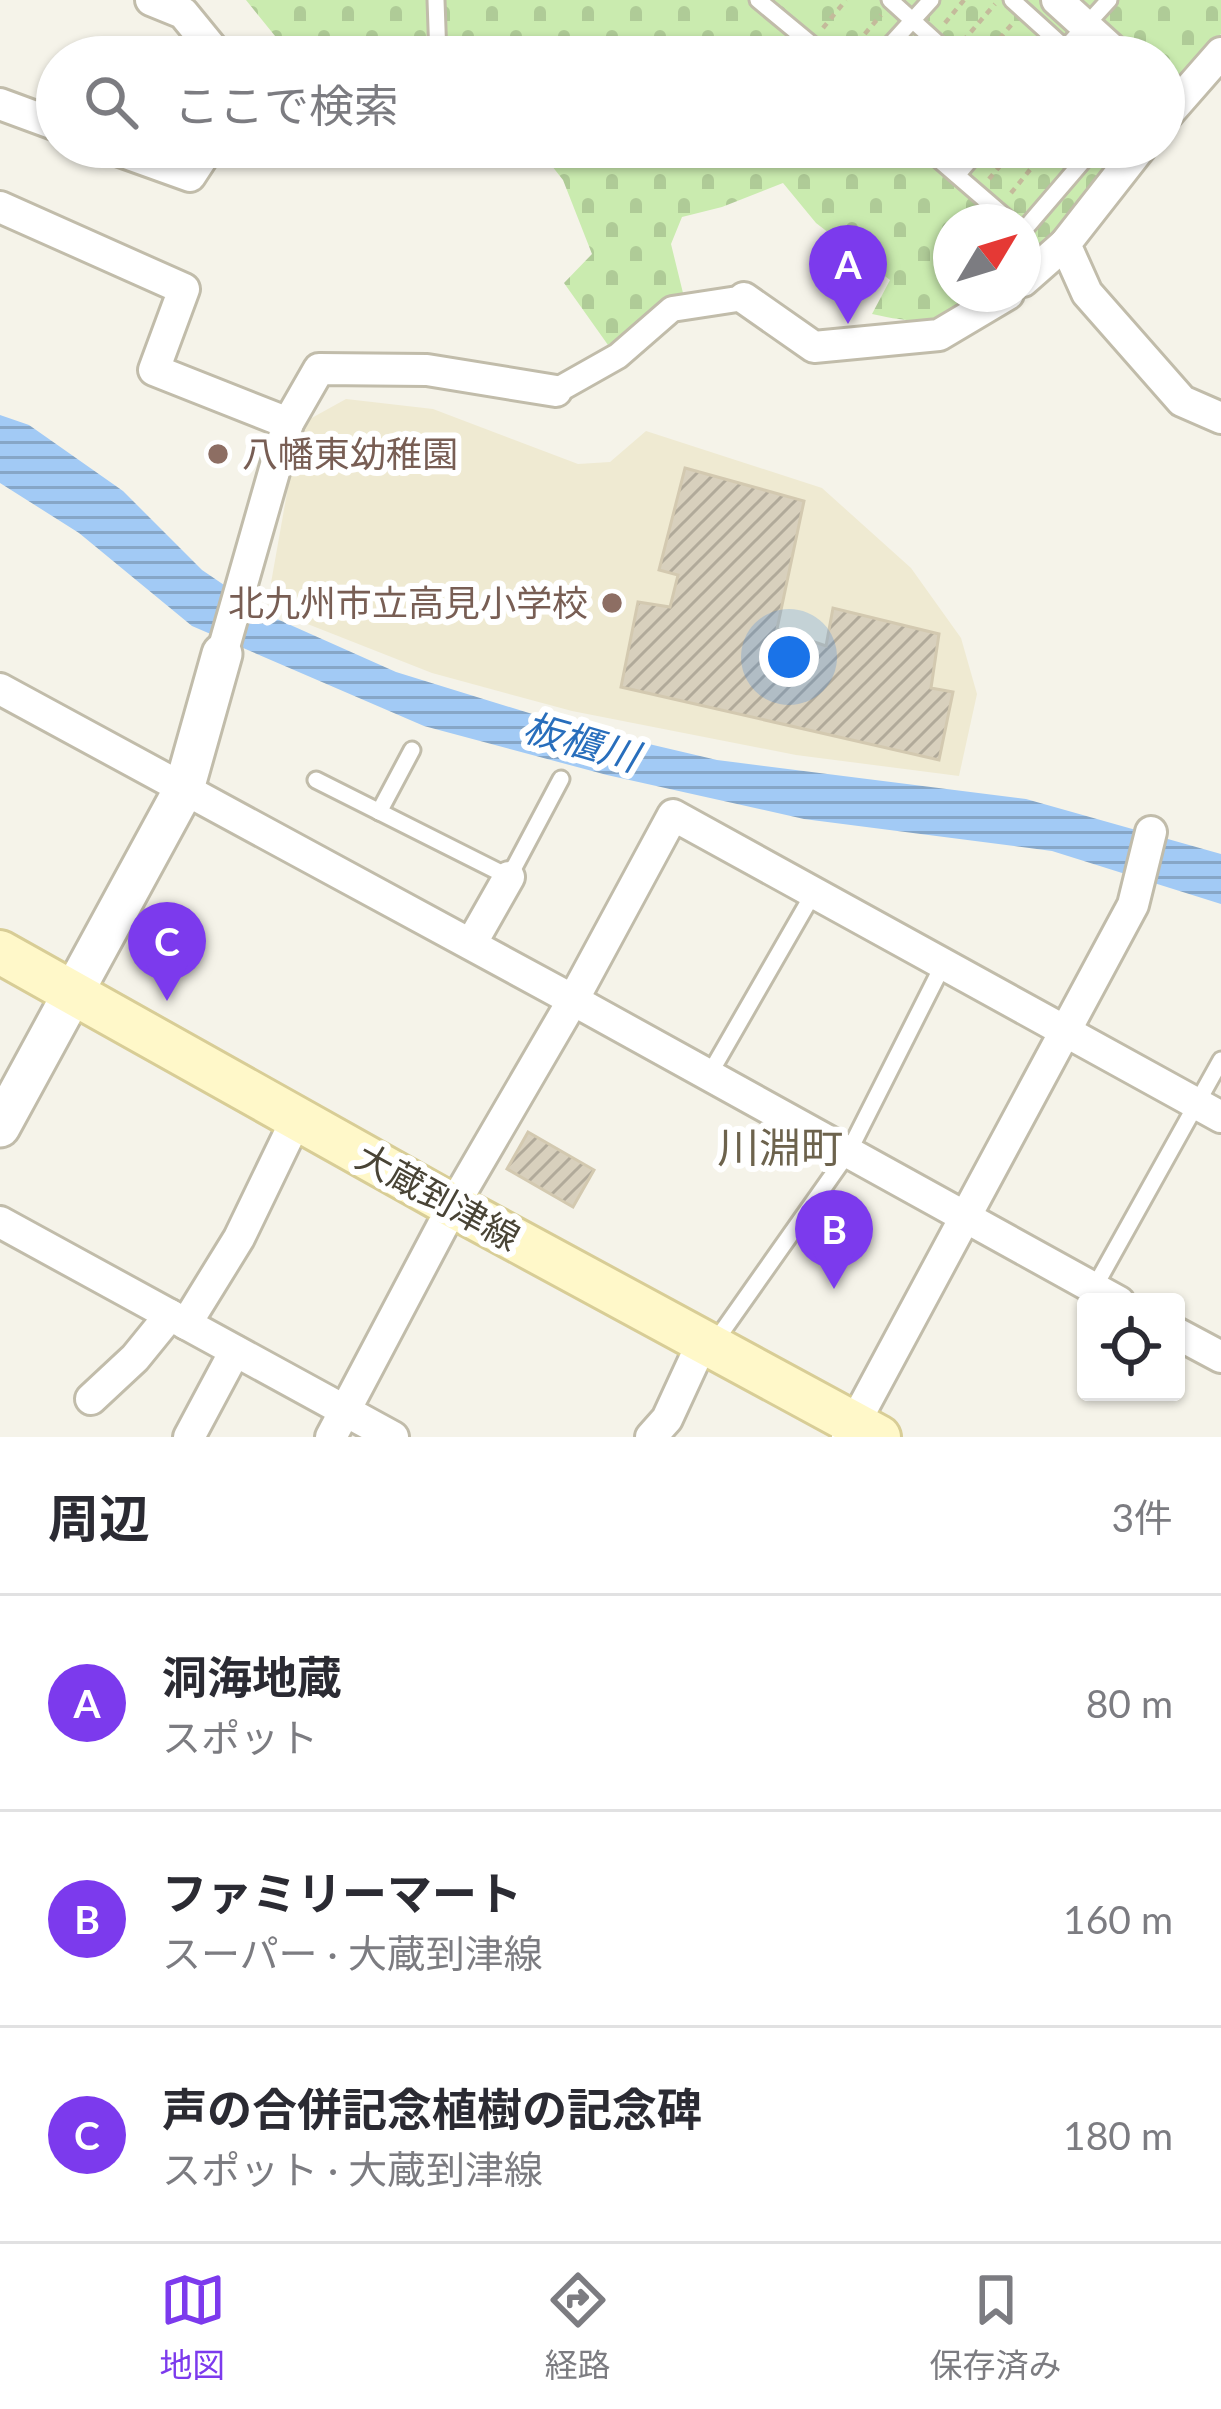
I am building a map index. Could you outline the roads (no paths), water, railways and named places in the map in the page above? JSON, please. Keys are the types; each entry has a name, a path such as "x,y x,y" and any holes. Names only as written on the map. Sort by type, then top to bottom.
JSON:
{"main road":[{"name":"大蔵到津線","path":"0,952 860,1432"}],"street":[{"path":"151,0 183,14 201,36"},
{"path":"1057,0 1068,36"},
{"path":"1185,89 1221,53"},
{"path":"0,104 36,117"},
{"path":"168,168 190,176 195,168"},
{"path":"1041,265 1065,244 1125,168"},
{"path":"0,208 184,289 154,370 288,423"},
{"path":"1065,244 1087,293 1182,401 1221,418"},
{"path":"0,1127 184,788 288,423 319,369 427,370 556,391 618,356 672,309 744,298 814,347 939,335 978,312"},
{"path":"0,689 1102,1293"},
{"path":"338,1424 453,1206 673,815 1208,1110"},
{"path":"860,1432 963,1217 1133,905 1150,832"},
{"path":"471,944 508,877"},
{"path":"91,1400 178,1320 238,1238 297,1118"},
{"path":"0,1222 235,1351 338,1424 393,1437"},
{"path":"1185,1338 1221,1357"},
{"path":"651,1437 668,1418 707,1344"},
{"path":"189,1437 235,1351"}],"lane":[{"path":"436,0 437,36"},
{"path":"758,0 801,36"},
{"path":"898,36 931,0"},
{"path":"1080,36 1108,0"},
{"path":"891,1 930,36"},
{"path":"1018,5 1057,36"},
{"path":"949,168 990,204"},
{"path":"957,175 963,168"},
{"path":"1041,210 1076,168"},
{"path":"380,812 412,750"},
{"path":"316,781 508,877 561,779"},
{"path":"709,1076 813,894"},
{"path":"707,1344 848,1153 943,965"},
{"path":"1107,1293 1208,1110 1221,1060"}],"water":[{"name":"板櫃川","path":"0,415 29,425 123,491 202,570 268,615 396,672 568,725 717,760 1026,799 1221,854 1221,904 1052,851 804,819 607,775 424,726 192,626 79,533 0,483"}],"place":[{"name":"洞海地蔵","path":"848,324"},
{"name":"八幡東幼稚園","path":"218,454"},
{"name":"北九州市立高見小学校","path":"612,603"},
{"name":"声の合併記念植樹の記念碑","path":"167,1001"},
{"name":"ファミリーマート","path":"834,1289"}],"district":[{"name":"川淵町","path":"780,1148"}]}
